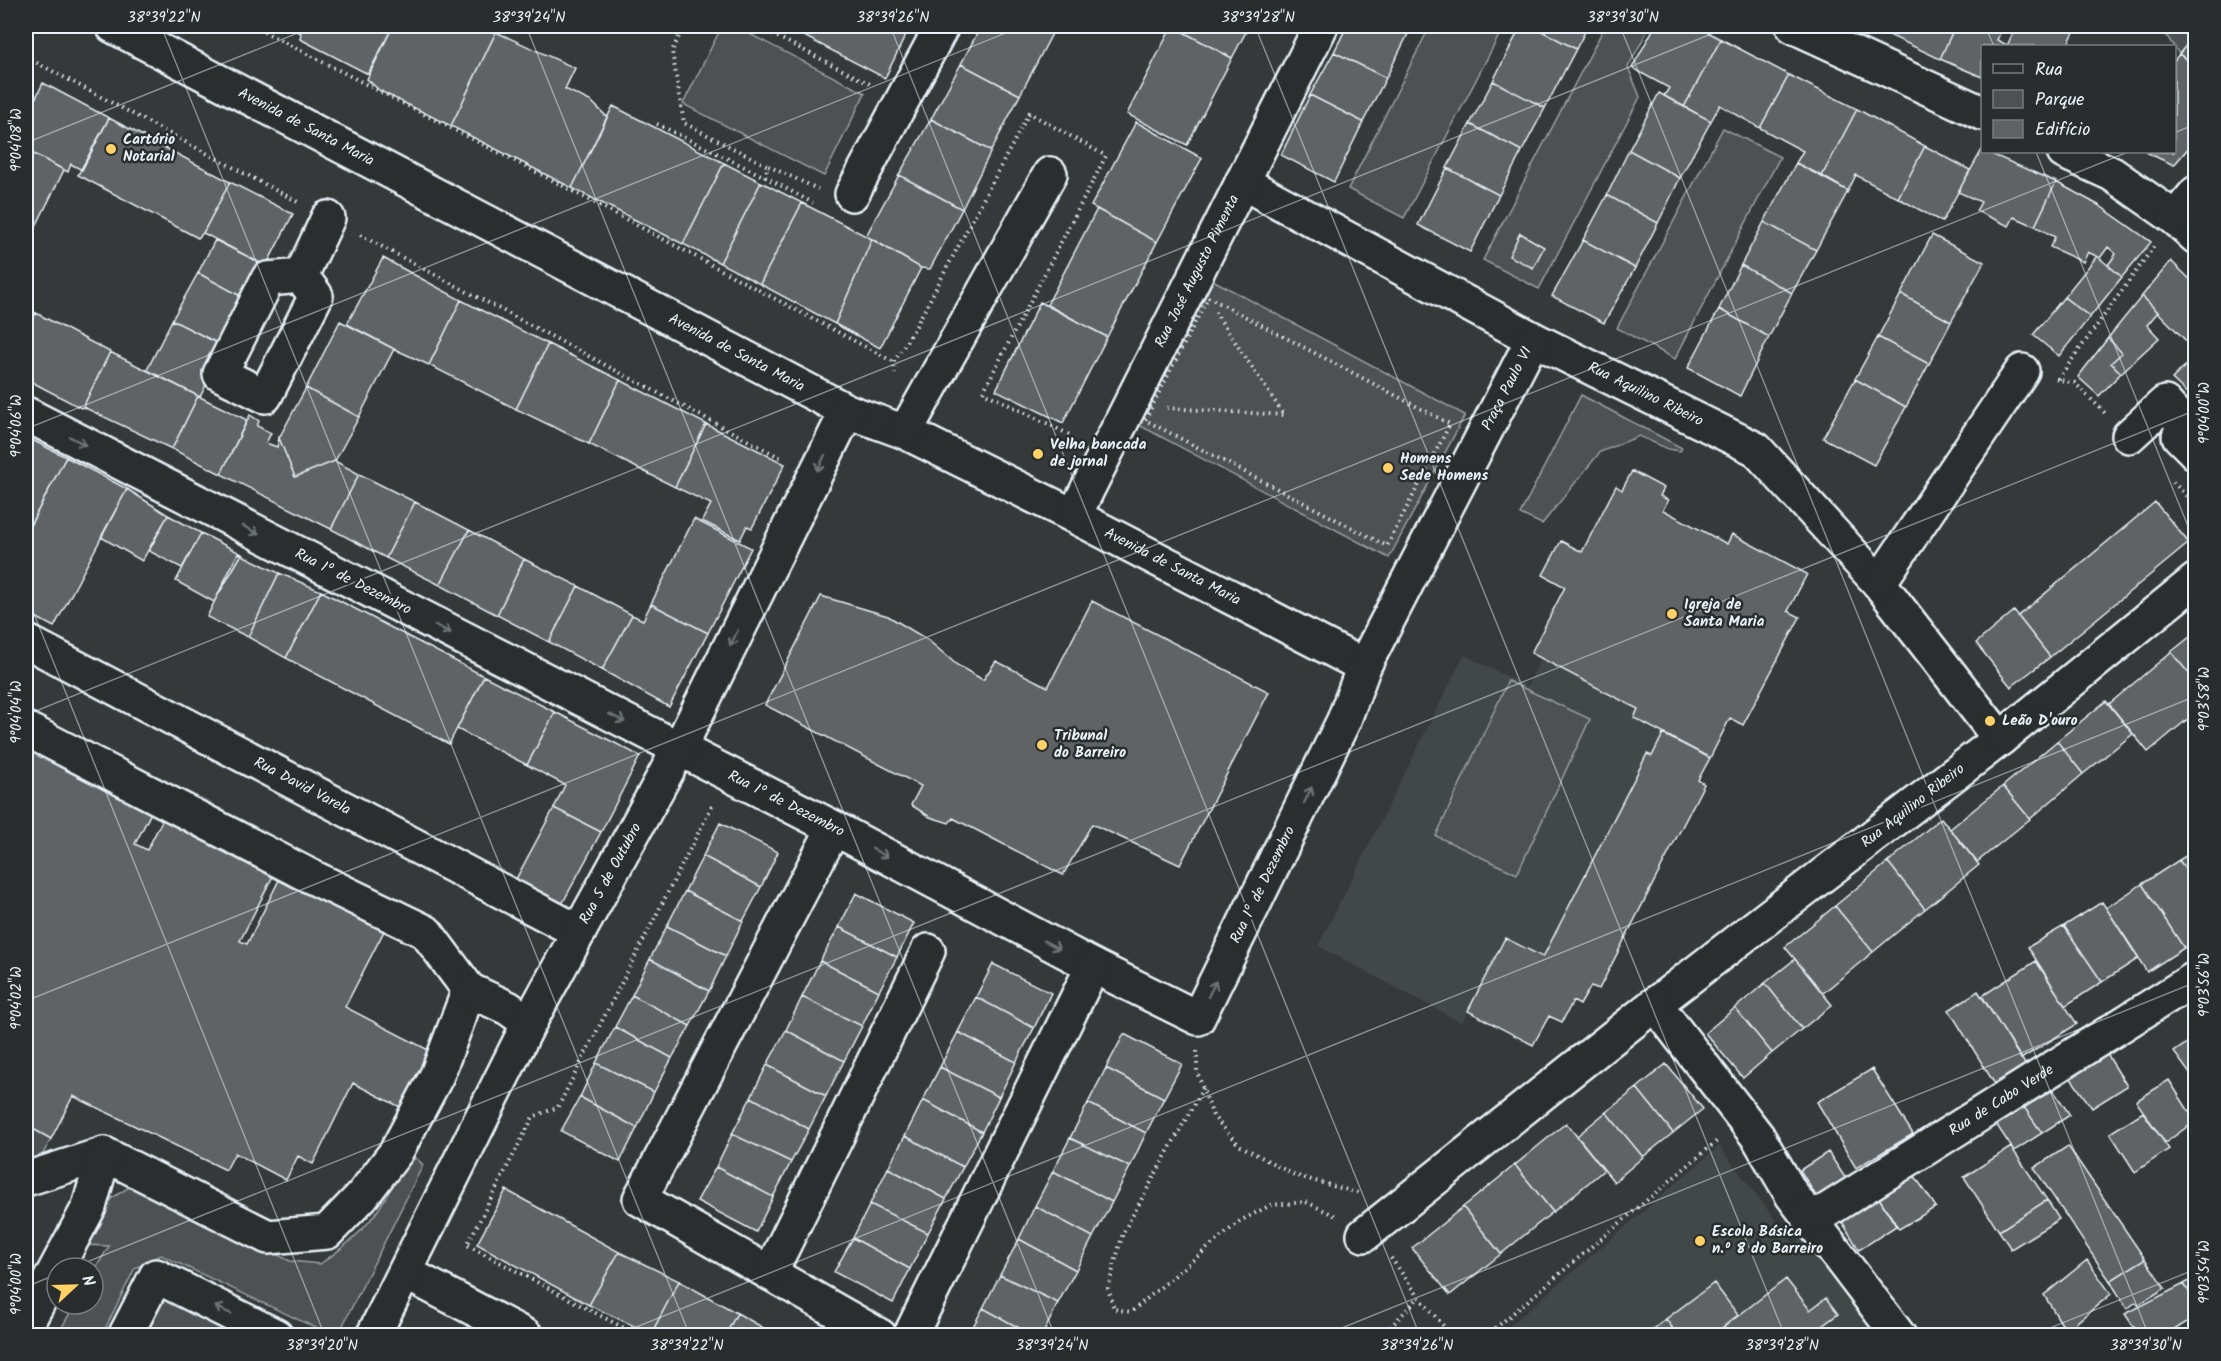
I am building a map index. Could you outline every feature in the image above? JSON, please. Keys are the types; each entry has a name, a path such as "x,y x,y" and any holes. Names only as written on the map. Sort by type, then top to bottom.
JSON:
{"street":[{"name":"Avenida de Santa Maria","path":"113,26 847,411 906,432 1364,666"},
{"path":"839,191 942,26"},
{"name":"Rua José Augusto Pimenta","path":"1074,516 1321,26"},
{"path":"1793,26 1981,112"},
{"path":"2066,153 2112,174 2185,228 2196,193"},
{"path":"906,432 1050,174"},
{"name":"Praça Paulo VI","path":"1242,182 1533,339 1364,666"},
{"path":"301,276 328,218"},
{"name":"Rua Aquilino Ribeiro","path":"1364,1235 1655,1004 2000,739 1879,583 1756,449 1533,339"},
{"path":"1879,583 2022,371"},
{"path":"2129,436 2165,404 2185,424 2179,436 2196,453"},
{"name":"Rua 5 de Outubro","path":"373,1335 529,1023 679,749 847,411"},
{"name":"Rua 1º de Dezembro","path":"26,414 834,828 1093,966 1198,1018 1344,720 1364,666"},
{"path":"2000,739 2196,580"},
{"name":"Rua David Varela","path":"26,641 579,932"},
{"path":"26,729 306,874 426,932 469,990 508,1008 529,1023"},
{"path":"834,828 640,1199 880,1335"},
{"path":"770,1273 928,951"},
{"path":"910,1335 1093,966"},
{"name":"Rua de Cabo Verde","path":"1806,1214 1823,1213 2196,978"},
{"path":"26,1179 104,1154 268,1237 327,1232 362,1196 396,1152 437,1075 469,990"},
{"path":"1655,1004 1758,1137 1792,1195 1899,1335"},
{"path":"26,1326 89,1207 104,1154"},
{"path":"406,1273 525,1335"},
{"path":"125,1335 156,1276 276,1335"}],"path":[{"path":"253,26 550,179 894,362"},
{"path":"684,26 672,51 684,123 820,190 839,191"},
{"path":"756,26 871,84"},
{"path":"26,57 814,476"},
{"path":"657,124 813,203"},
{"path":"765,177 768,166"},
{"path":"2058,379 2185,228"},
{"path":"1151,407 1284,415 1215,312 1208,297"},
{"path":"1208,297 1450,424 1387,546 1145,420 1208,297"},
{"path":"639,1335 467,1245 532,1117 558,1107 712,805"},
{"path":"1198,1018 1197,1072 1212,1116 1239,1145 1294,1175 1400,1205"},
{"path":"1203,1088 1123,1233 1108,1288 1114,1309 1131,1312 1240,1221 1271,1205 1306,1202 1352,1224 1383,1247 1419,1296 1452,1335"},
{"path":"1486,1335 1743,1118"},
{"path":"1382,1335 1419,1296"},
{"path":"422,1329 435,1335"}],"shaded area":[{"path":"1464,655 1527,686 1541,658 1638,709 1634,718 1710,758 1698,780 1704,784 1599,989 1591,986 1580,1005 1573,1001 1562,1022 1549,1016 1533,1045 1468,1011 1462,1023 1318,946"},
{"name":"Escola Básica n.º 8 do Barreiro","path":"1719,1146 1794,1244 1804,1236 1881,1336 1498,1336"}],"green space":[{"path":"722,26 734,26 865,93 824,176 683,104"},
{"path":"1430,26 1504,26 1404,218 1348,189"},
{"path":"1605,26 1650,26 1628,67 1640,97 1539,289 1483,260"},
{"path":"2160,26 2195,26 2195,34 2179,54 2176,45 2173,45"},
{"path":"1723,128 1780,157 1675,359 1617,328"},
{"path":"1207,277 1465,415 1389,558 1137,424"},
{"path":"1581,395 1682,448 1680,451 1668,449 1639,436 1600,452 1542,524 1520,514"},
{"path":"1508,681 1590,719 1517,874 1436,836"},
{"path":"26,1125 51,1139 37,1165 26,1170"},
{"path":"416,1158 423,1165 338,1335 331,1335 161,1255 135,1268 102,1335 57,1336 68,1316 105,1316 105,1256 103,1256 109,1246 83,1245 109,1200 129,1187 147,1189 290,1261 320,1264 348,1243 366,1225 409,1164"},
{"path":"160,1289 252,1336 137,1336"}],"building":[{"path":"287,26 393,26 368,74 300,39 301,33"},
{"path":"393,26 483,26 496,32 451,126 380,91 367,79"},
{"path":"783,26 799,26 796,32"},
{"path":"799,26 910,26 885,78 796,32"},
{"path":"981,26 1056,26 1020,95 961,64"},
{"path":"1172,26 1232,58 1187,145 1127,114"},
{"path":"1172,26 1249,26 1232,58"},
{"path":"1347,26 1392,26 1408,34 1386,78 1334,52"},
{"path":"1392,26 1412,26 1408,34"},
{"path":"1521,26 1532,26 1576,49 1545,108 1493,81"},
{"path":"1532,26 1588,26 1576,49"},
{"path":"1655,26 1696,26 1721,39 1684,107 1664,96 1669,88 1632,68"},
{"path":"1893,26 1955,26 1940,59 1889,35"},
{"path":"1955,26 2003,26 1997,40 2007,45 1981,45 1981,77 1940,59"},
{"path":"2016,26 2077,26 2068,45 2007,45"},
{"path":"496,32 575,68 565,89 592,102 607,117 572,188 451,126"},
{"path":"2196,34 2196,66 2179,54"},
{"path":"1721,39 1789,75 1760,128 1720,105 1711,121 1684,107"},
{"path":"1334,52 1386,78 1363,122 1310,95"},
{"path":"2179,54 2196,66 2196,139 2174,165 2147,153 2176,153 2176,58"},
{"path":"961,64 1020,95 991,151 931,119"},
{"path":"1789,75 1857,109 1822,176 1796,163 1803,151 1760,128"},
{"path":"1493,81 1545,108 1522,151 1470,124"},
{"path":"43,83 109,118 82,170 71,164 68,172 26,150 26,118"},
{"path":"1659,93 1711,121 1680,178 1629,150"},
{"path":"1310,95 1363,122 1334,182 1281,155"},
{"path":"613,106 724,163 683,244 572,188"},
{"path":"1857,109 1925,146 1898,198 1856,175 1848,191 1822,176"},
{"path":"109,118 230,182 203,233 198,238 78,175"},
{"path":"931,119 991,151 962,209 899,175"},
{"path":"1136,122 1202,158 1157,242 1091,206"},
{"path":"1470,124 1522,151 1499,195 1447,168"},
{"path":"1925,146 1970,170 1942,222 1898,198"},
{"path":"26,150 64,170 30,238 26,236"},
{"path":"1629,150 1680,178 1658,223 1607,195"},
{"path":"1981,152 1989,153 2056,182 2035,226 2014,217 2009,226 1976,211 1981,202 1958,192"},
{"path":"724,163 761,182 720,263 683,244"},
{"path":"1796,163 1848,191 1816,250 1764,222"},
{"path":"1447,168 1499,195 1470,252 1418,225"},
{"path":"899,175 962,209 930,269 921,268 866,236"},
{"path":"230,182 293,214 266,266 203,233"},
{"path":"761,182 802,203 760,284 720,263"},
{"path":"2056,182 2100,206 2151,242 2122,277 2108,265 2116,254 2108,247 2100,258 2088,252 2083,262 2050,247 2055,237 2035,226"},
{"path":"1607,195 1658,223 1635,268 1583,240"},
{"path":"802,203 872,239 835,324 760,284"},
{"path":"1097,209 1157,242 1107,337 1047,305"},
{"path":"1764,222 1816,250 1792,293 1741,265"},
{"path":"1520,233 1544,247 1533,268 1509,256"},
{"path":"1932,235 1984,262 1951,322 1901,294"},
{"path":"872,239 921,268 880,348 835,324"},
{"path":"215,240 266,266 248,300 198,273"},
{"path":"1583,240 1635,268 1604,323 1552,296"},
{"path":"2097,256 2122,277 2090,317 2064,297"},
{"path":"383,258 461,300 429,365 347,324"},
{"path":"2171,261 2196,285 2196,351 2142,296"},
{"path":"1741,265 1792,293 1769,337 1719,309"},
{"path":"198,273 248,300 225,347 172,320"},
{"path":"1901,294 1951,322 1929,364 1878,337"},
{"path":"2142,296 2158,312 2147,325 2159,338 2121,373 2111,363 2122,353 2108,338"},
{"path":"2064,297 2090,317 2059,356 2033,335"},
{"path":"461,300 548,344 516,409 429,365"},
{"path":"1040,302 1107,337 1063,423 996,390"},
{"path":"26,308 36,313 26,334"},
{"path":"1719,309 1769,337 1740,396 1688,368"},
{"path":"36,313 110,352 81,408 26,379 26,334"},
{"path":"172,320 225,347 200,397 147,370"},
{"path":"340,321 394,349 359,417 306,388"},
{"path":"1878,337 1929,364 1906,407 1855,379"},
{"path":"2108,338 2122,353 2111,363 2121,373 2099,396 2078,377"},
{"path":"548,344 620,380 589,444 516,409"},
{"path":"110,352 198,396 172,449 83,407"},
{"path":"2196,355 2196,412 2187,403 2192,398 2172,379"},
{"path":"1855,379 1906,407 1874,465 1823,438"},
{"path":"620,380 706,424 675,487 589,444"},
{"path":"306,388 359,417 335,461 295,477 279,438"},
{"path":"198,396 247,420 221,474 172,449"},
{"path":"250,415 259,421 257,426 271,433 266,443 277,447 279,438 295,477 335,461 359,474 331,529 221,474"},
{"path":"706,424 785,464 752,528 747,526 740,540 702,521 711,504 675,487"},
{"path":"26,437 66,457 31,524 26,521"},
{"path":"66,457 127,489 54,627 26,612 26,533"},
{"name":"Igreja de Santa Maria","path":"1632,471 1664,488 1660,496 1668,500 1663,510 1727,544 1732,534 1807,574 1788,611 1800,617 1743,725 1730,718 1710,758 1634,718 1638,709 1531,653 1565,587 1543,575 1561,541 1582,552 1616,486 1622,490"},
{"path":"359,474 415,502 386,558 331,529"},
{"path":"127,489 168,515 142,561 101,537"},
{"path":"415,502 469,530 440,585 386,558"},
{"path":"2155,502 2189,543 2050,657 2018,616"},
{"path":"168,515 201,533 182,568 149,551"},
{"path":"694,519 751,548 708,633 651,604"},
{"path":"469,530 524,559 497,615 440,585"},
{"path":"201,533 242,554 214,602 176,581"},
{"path":"238,553 279,573 248,637 207,617"},
{"path":"524,559 578,586 549,642 497,615"},
{"path":"279,573 321,591 286,658 248,637"},
{"path":"578,586 632,615 602,670 549,642"},
{"path":"321,591 484,676 449,744 286,658"},
{"name":"Tribunal do Barreiro","path":"821,596 888,616 928,640 957,665 983,680 996,661 1048,687 1092,601 1269,692 1180,865 1092,824 1063,875 953,818 949,823 930,817 911,805 921,786 765,705"},
{"path":"651,604 708,633 669,707 602,670 632,615 643,620"},
{"path":"2014,611 2050,657 2011,687 1976,643"},
{"path":"2196,632 2196,682 2171,652"},
{"path":"2171,652 2196,682 2196,712 2148,752 2109,704"},
{"path":"484,676 555,712 527,765 457,729"},
{"path":"2106,701 2133,734 2083,774 2057,741"},
{"path":"555,712 640,756 601,832 554,808 565,785 527,765"},
{"path":"1663,734 1710,758 1698,780 1704,784 1599,989 1591,986 1580,1005 1573,1001 1562,1022 1549,1016 1533,1045 1468,1011 1505,938 1543,957 1647,754 1652,756"},
{"path":"26,737 156,803 135,844 147,850 168,809 278,866 240,941 247,944 281,876 385,929 345,1007 440,1056 410,1112 353,1083 313,1164 298,1156 286,1180 235,1153 226,1170 73,1096 51,1139 26,1125"},
{"path":"2057,741 2083,774 2030,819 2003,786"},
{"path":"2003,786 2030,819 1977,862 1950,829"},
{"path":"554,808 601,832 562,904 515,881"},
{"path":"1941,818 1979,865 1925,909 1888,862"},
{"path":"720,823 778,852 761,887 703,856"},
{"path":"2196,850 2196,885 2179,860"},
{"path":"703,856 761,887 743,921 685,891"},
{"path":"2179,860 2196,885 2196,941 2184,948 2142,884"},
{"path":"1888,862 1925,909 1873,952 1835,906"},
{"path":"2142,884 2184,948 2147,972 2106,908"},
{"path":"685,891 743,921 726,956 667,926"},
{"path":"856,893 914,923 897,957 839,927"},
{"path":"2102,902 2139,958 2102,982 2064,926"},
{"path":"1835,906 1873,952 1823,993 1785,947"},
{"path":"667,926 726,956 709,991 650,959"},
{"path":"2064,926 2102,982 2065,1006 2028,947"},
{"path":"839,927 897,957 879,991 820,961"},
{"path":"650,959 709,991 690,1026 632,995"},
{"path":"1795,959 1832,1005 1802,1029 1765,983"},
{"path":"820,961 879,991 862,1026 802,997"},
{"path":"2036,961 2077,1024 2021,1059 1982,996"},
{"path":"993,964 1051,993 1034,1028 976,997"},
{"path":"1765,983 1802,1029 1772,1053 1735,1008"},
{"path":"1978,991 2027,1067 1996,1086 1949,1010"},
{"path":"632,995 690,1026 672,1058 615,1027"},
{"path":"802,997 862,1026 844,1061 786,1030"},
{"path":"976,997 1034,1028 1016,1062 958,1032"},
{"path":"1735,1008 1772,1053 1743,1078 1705,1033"},
{"path":"615,1027 672,1058 654,1092 596,1063"},
{"path":"786,1030 844,1061 826,1096 767,1065"},
{"path":"958,1032 1016,1062 999,1097 940,1067"},
{"path":"1124,1034 1182,1064 1164,1098 1106,1068"},
{"path":"2196,1037 2196,1082 2174,1052"},
{"path":"2107,1054 2127,1086 2092,1108 2070,1077"},
{"path":"596,1063 654,1092 637,1128 580,1097"},
{"path":"1666,1064 1703,1109 1673,1133 1637,1088"},
{"path":"767,1065 826,1096 809,1129 751,1097"},
{"path":"940,1067 999,1097 982,1132 923,1100"},
{"path":"1106,1068 1164,1098 1146,1133 1088,1103"},
{"path":"1872,1069 1913,1134 1856,1168 1817,1102"},
{"path":"2169,1080 2195,1121 2165,1143 2136,1101"},
{"path":"1637,1088 1673,1133 1643,1157 1606,1112"},
{"path":"2053,1090 2070,1115 2042,1133 2024,1107"},
{"path":"580,1097 637,1128 620,1162 561,1131"},
{"path":"751,1097 809,1129 791,1162 732,1134"},
{"path":"923,1100 982,1132 963,1167 905,1136"},
{"path":"1088,1103 1146,1133 1130,1167 1070,1138"},
{"path":"2024,1107 2042,1133 2014,1151 1996,1124"},
{"path":"1606,1112 1643,1157 1614,1182 1577,1136"},
{"path":"2143,1112 2169,1149 2135,1172 2110,1133"},
{"path":"1566,1123 1604,1170 1553,1212 1515,1165"},
{"path":"732,1134 791,1162 773,1197 716,1167"},
{"path":"905,1136 963,1167 946,1199 888,1168"},
{"path":"1070,1138 1130,1167 1112,1202 1053,1171"},
{"path":"2068,1146 2145,1259 2110,1281 2034,1168"},
{"path":"2011,1147 2047,1200 1999,1231 1964,1177"},
{"path":"1828,1152 1846,1179 1817,1198 1800,1170"},
{"path":"1515,1165 1553,1212 1501,1254 1463,1207"},
{"path":"716,1167 773,1197 756,1232 697,1201"},
{"path":"888,1168 946,1199 928,1233 870,1204"},
{"path":"1053,1171 1112,1202 1093,1237 1035,1206"},
{"path":"1914,1175 1936,1207 1899,1229 1879,1198"},
{"path":"506,1190 619,1252 589,1305 477,1244"},
{"path":"1879,1198 1896,1226 1859,1250 1841,1220"},
{"path":"2047,1200 2059,1219 2011,1249 1999,1231"},
{"path":"870,1204 928,1233 910,1269 853,1238"},
{"path":"1035,1206 1093,1237 1076,1270 1019,1239"},
{"path":"1463,1207 1501,1254 1450,1295 1412,1248"},
{"path":"853,1238 910,1269 893,1303 834,1272"},
{"path":"1019,1239 1076,1270 1058,1303 1000,1275"},
{"path":"619,1252 679,1281 651,1334 589,1305"},
{"path":"2145,1259 2165,1288 2138,1305 2136,1302 2127,1309 2110,1281"},
{"path":"2087,1260 2111,1294 2066,1331 2044,1295"},
{"path":"1000,1275 1058,1303 1042,1336 1034,1336 983,1308"},
{"path":"2196,1277 2196,1302 2184,1284"},
{"path":"1786,1279 1810,1310 1826,1298 1838,1314 1822,1326 1829,1336 1712,1336"},
{"path":"679,1281 737,1313 725,1336 654,1336 651,1334"},
{"path":"1714,1283 1738,1315 1712,1336 1678,1336 1666,1319"},
{"path":"2184,1284 2196,1302 2196,1316 2165,1336 2140,1336 2125,1314"},
{"path":"983,1308 1034,1336 968,1336"},
{"path":"737,1313 778,1336 725,1336"},
{"path":"1666,1319 1678,1336 1645,1336"}],"place":[{"name":"Cartório Notarial","path":"111,149"},
{"name":"Velha bancada de jornal","path":"1038,454"},
{"name":"Homens Sede Homens","path":"1388,468"},
{"name":"Igreja de Santa Maria","path":"1672,614"},
{"name":"Leão D'ouro","path":"1990,721"},
{"name":"Tribunal do Barreiro","path":"1042,745"},
{"name":"Escola Básica n.º 8 do Barreiro","path":"1700,1241"}]}
